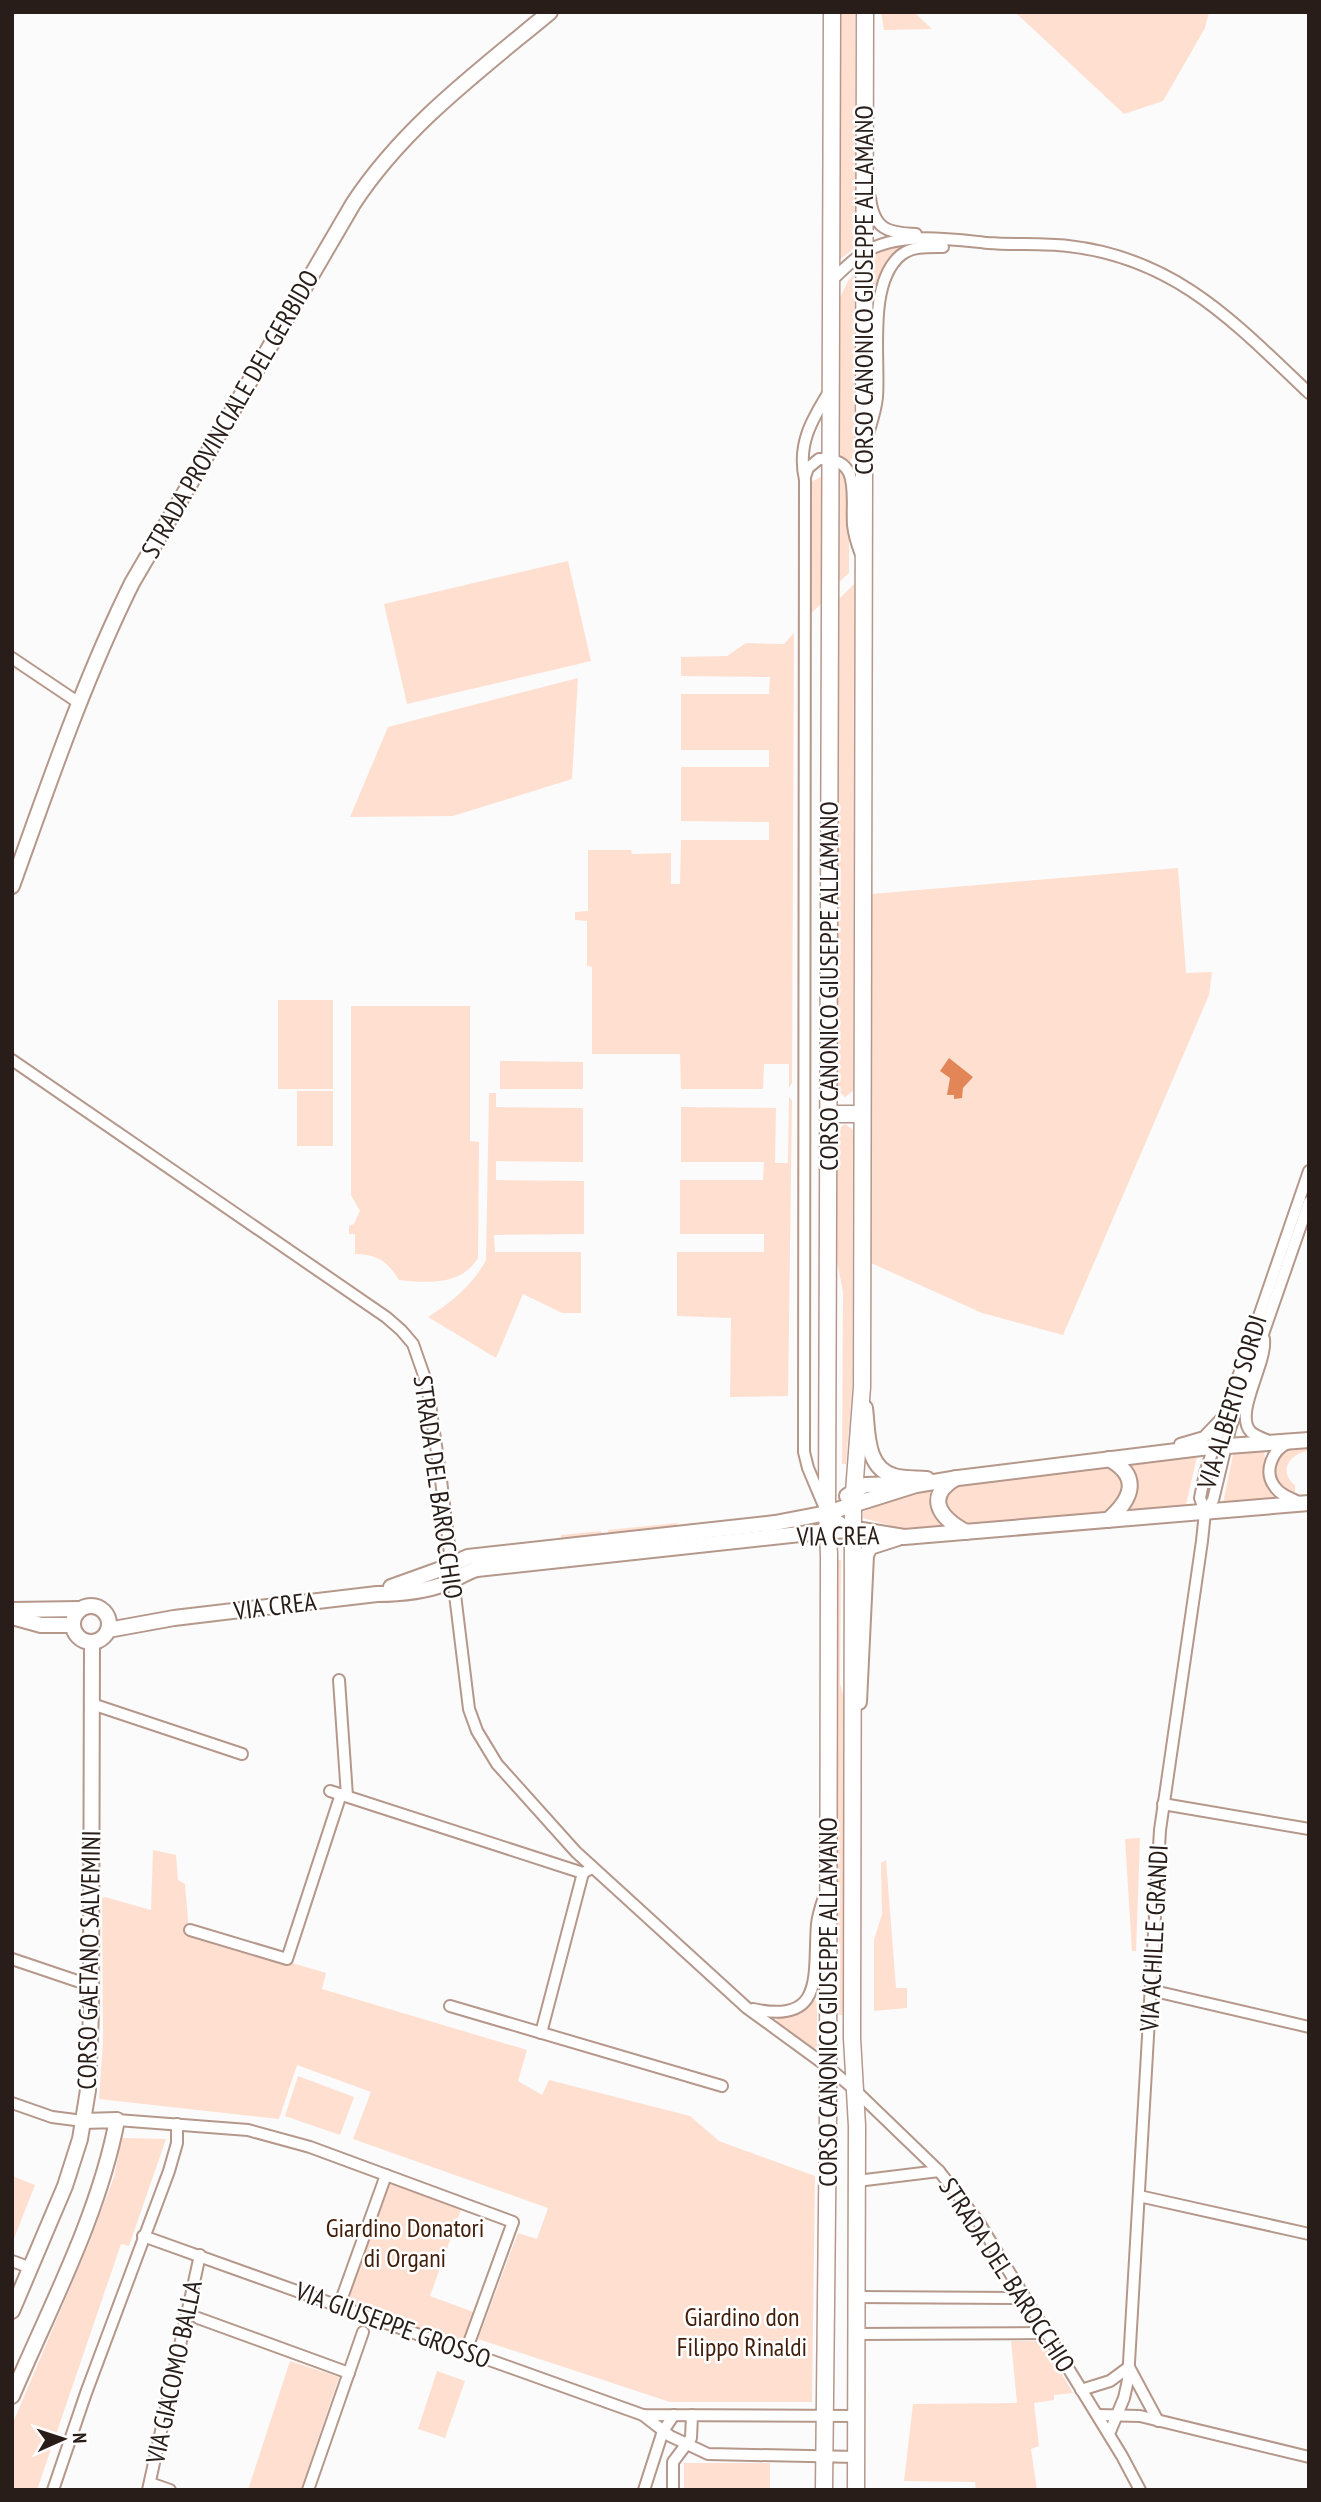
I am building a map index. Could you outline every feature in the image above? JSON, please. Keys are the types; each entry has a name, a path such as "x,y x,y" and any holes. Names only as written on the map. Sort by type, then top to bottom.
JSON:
{"main road":[{"name":"CORSO CANONICO GIUSEPPE ALLAMANO","path":"824,2490 828,2067 832,12"},
{"name":"CORSO CANONICO GIUSEPPE ALLAMANO","path":"856,2490 857,2181 852,2038 852,1731 853,1498 862,1387 865,12"},
{"path":"829,1115 862,1114"}],"street":[{"name":"STRADA PROVINCIALE DEL GERBIDO","path":"12,886 103,641 132,583 369,180 424,119 550,12"},
{"path":"826,12 831,37"},
{"path":"865,159 871,206 878,223 884,228 898,233 969,235 991,243"},
{"path":"831,281 864,252 887,243 905,240 1051,244 1088,249 1126,259 1161,273 1194,291 1221,311 1309,393"},
{"path":"864,449 877,396 878,312 890,269 903,253 911,250 991,243"},
{"name":"CORSO CANONICO GIUSEPPE ALLAMANO","path":"827,1513 804,1452 805,480 802,466 804,437 831,389"},
{"name":"CORSO CANONICO GIUSEPPE ALLAMANO","path":"805,480 812,462 818,459 830,458 847,468 851,477 853,528 864,568"},
{"path":"12,658 79,703"},
{"name":"STRADA DEL BAROCCHIO","path":"12,1060 386,1317 413,1344 427,1384 466,1690 477,1731 489,1753 587,1870 747,2008 855,2090 939,2171 978,2221 1098,2415 1140,2490"},
{"name":"VIA ALBERTO SORDI","path":"1220,1447 1264,1332 1309,1171"},
{"name":"VIA ALBERTO SORDI","path":"1205,1512 1213,1500 1225,1414 1279,1272 1309,1202"},
{"name":"VIA ALBERTO SORDI","path":"1264,1332 1264,1356 1244,1419 1250,1431 1274,1443"},
{"path":"862,1387 868,1441 874,1460 882,1470 895,1477 935,1481"},
{"name":"VIA CREA","path":"1152,1454 1167,1446 1204,1437 1225,1414"},
{"name":"VIA CREA","path":"377,1594 468,1557 775,1524 827,1513 853,1498 865,1485 916,1485 1152,1454 1309,1440"},
{"name":"VIA CREA","path":"1291,1442 1282,1446 1271,1461 1271,1479 1282,1493 1306,1503"},
{"path":"1108,1520 1126,1503 1130,1490 1125,1473 1109,1459"},
{"path":"958,1478 943,1489 939,1506 946,1520 967,1532"},
{"name":"VIA CREA","path":"108,1623 394,1594 428,1588 477,1569 828,1531 853,1530 904,1537 1306,1503"},
{"name":"VIA ACHILLE GRANDI","path":"1109,2434 1125,2392 1129,2367 1163,1804 1205,1512"},
{"path":"827,1513 853,1530"},
{"path":"852,1731 860,1690 866,1555 870,1547 904,1537"},
{"path":"12,1610 98,1607 108,1623 102,1639 92,1642 81,1639 74,1631 73,1619 80,1609"},
{"path":"12,1617 41,1625"},
{"path":"12,1625 73,1625"},
{"name":"CORSO GAETANO SALVEMINI","path":"12,2311 65,2186 83,2121 91,2055 92,1642"},
{"path":"190,1930 287,1959 340,1793 340,1680"},
{"path":"92,1704 242,1754"},
{"name":"STRADA DEL BAROCCHIO","path":"340,1793 587,1870"},
{"path":"1163,1804 1309,1829"},
{"path":"541,2033 587,1870"},
{"path":"747,2008 769,2012 787,2011 803,2002 811,1993 817,1967 818,1916 828,1885"},
{"path":"12,1959 92,1986"},
{"path":"1150,1990 1309,2027"},
{"path":"450,2006 722,2086"},
{"path":"12,2103 52,2117 83,2121 117,2120 248,2130 310,2147 513,2222 466,2351"},
{"name":"CORSO GAETANO SALVEMINI","path":"12,2396 94,2201 113,2143 117,2120"},
{"path":"53,2490 172,2161 177,2143 177,2124"},
{"name":"CORSO CANONICO GIUSEPPE ALLAMANO","path":"857,2181 939,2171"},
{"path":"339,2306 386,2175"},
{"path":"1139,2196 1309,2234"},
{"name":"VIA GIUSEPPE GROSSO","path":"144,2236 643,2415 663,2431 716,2455 856,2457"},
{"name":"VIA GIACOMO BALLA","path":"149,2486 200,2255"},
{"path":"12,2260 31,2267"},
{"path":"856,2297 1024,2296"},
{"path":"198,2318 349,2373"},
{"path":"308,2490 363,2332"},
{"path":"856,2334 1046,2333"},
{"path":"1082,2390 1110,2381 1129,2367 1157,2421"},
{"name":"VIA GIUSEPPE GROSSO","path":"643,2415 856,2416"},
{"path":"644,2490 663,2431 674,2415"},
{"path":"673,2490 673,2462 687,2444 692,2432 692,2415"},
{"path":"1098,2415 1140,2416 1309,2457"},
{"path":"149,2486 170,2490"}],"green space":[{"path":"840,12 855,12 855,248 839,260"},
{"path":"881,12 914,12 932,29 884,30"},
{"path":"1015,12 1209,12 1205,28 1163,101 1124,114"},
{"path":"912,244 892,257 874,292 874,254 880,249"},
{"path":"855,273 854,456 849,462 839,455 839,300"},
{"path":"839,468 849,482 849,573 838,583"},
{"path":"821,477 821,604 811,613 811,482"},
{"path":"568,561 591,661 407,704 384,604"},
{"path":"854,584 853,1091 845,1097 838,1091 838,600"},
{"path":"794,633 792,1083 789,1088 789,1064 764,1064 763,1089 681,1089 680,1054 592,1054 592,967 587,966 587,921 575,920 575,912 588,911 588,850 631,850 632,854 671,853 671,884 680,884 681,840 769,840 769,822 681,821 681,767 769,767 769,750 681,750 681,694 769,694 770,677 681,676 681,657 727,656 746,643 784,644"},
{"path":"578,678 572,779 453,816 350,817 388,727"},
{"path":"1178,868 1186,973 1212,972 1209,995 1063,1335 982,1313 871,1263 872,894"},
{"path":"278,1000 333,1000 333,1089 278,1089"},
{"path":"351,1006 470,1006 470,1141 479,1142 478,1258 471,1267 453,1278 432,1282 399,1280 381,1260 355,1254 355,1234 349,1234 349,1226 354,1224 360,1211 351,1195"},
{"path":"500,1061 583,1062 583,1089 500,1089"},
{"path":"297,1091 333,1091 333,1146 297,1146"},
{"path":"489,1093 496,1093 496,1107 583,1108 583,1162 496,1161 496,1180 584,1181 584,1234 494,1235 495,1252 581,1252 581,1313 562,1313 523,1294 496,1358 428,1317 461,1293 486,1260"},
{"path":"789,1097 792,1100 788,1396 730,1397 731,1318 677,1316 677,1252 764,1252 764,1234 680,1234 680,1180 763,1180 764,1162 681,1162 681,1107 776,1108 775,1163 788,1163"},
{"path":"845,1124 853,1130 852,1390 846,1464 842,1464 843,1292 837,1262 837,1130"},
{"path":"1309,1442 1309,1451 1296,1455 1288,1464 1287,1474 1295,1485 1295,1496 1278,1480 1275,1460 1287,1449"},
{"path":"1264,1448 1267,1482 1280,1497 1223,1503 1234,1450"},
{"path":"1198,1452 1186,1505 1126,1511 1122,1462"},
{"path":"1102,1464 1119,1476 1124,1491 1124,1497 1105,1513 962,1524 948,1517 943,1497 952,1485"},
{"path":"942,1484 948,1526 898,1528 863,1518 863,1512 886,1500"},
{"path":"677,1523 678,1527 609,1535 608,1530"},
{"path":"601,1531 602,1535 561,1540 561,1535"},
{"path":"836,1560 841,1560 840,1683 846,1706 846,2015 839,2015 840,1948 836,1919"},
{"path":"1140,1838 1136,1951 1132,1951 1125,1839"},
{"name":"Giardino don Filippo Rinaldi","path":"153,1850 176,1855 178,1880 185,1884 189,1932 326,1973 322,1989 527,2050 518,2081 542,2095 549,2080 690,2116 719,2141 815,2176 812,2402 670,2402 478,2339 518,2233 537,2239 548,2208 353,2139 371,2092 297,2065 279,2119 99,2099 103,2042 102,1898 151,1910"},
{"path":"886,1860 896,1988 907,1988 907,2008 874,2011 874,1940 882,1914 881,1863"},
{"path":"810,2000 817,2003 817,2047 814,2048 776,2021 778,2017 796,2012"},
{"path":"298,2076 354,2097 340,2135 285,2116"},
{"path":"122,2138 166,2139 129,2246 121,2244 37,2490 12,2490 12,2425 90,2241 114,2177"},
{"name":"Giardino Donatori di Organi","path":"386,2175 463,2204 430,2296 479,2314 466,2351 339,2306"},
{"path":"12,2176 35,2185 13,2241 12,2241"},
{"path":"1011,2341 1042,2341 1073,2393 1054,2395 1054,2400 1034,2403 1039,2446 1031,2449 1037,2490 976,2490 975,2482 904,2481 913,2404 1017,2403"},
{"path":"290,2361 339,2377 301,2490 248,2490"},
{"path":"437,2371 465,2381 445,2438 418,2429"},
{"path":"684,2463 770,2463 770,2490 684,2490"}],"shaded area":[{"path":"949,1058 973,1077 963,1088 962,1098 954,1099 954,1095 947,1095 950,1078 940,1071"}]}
